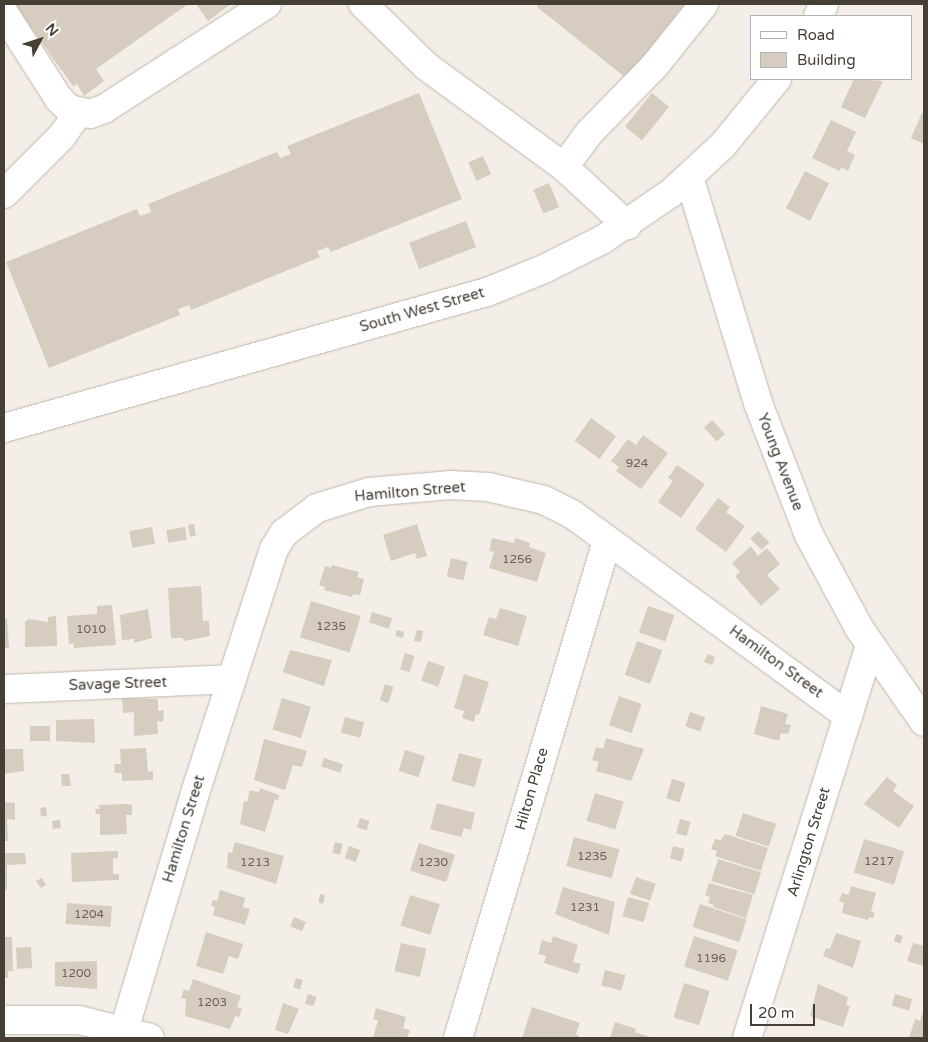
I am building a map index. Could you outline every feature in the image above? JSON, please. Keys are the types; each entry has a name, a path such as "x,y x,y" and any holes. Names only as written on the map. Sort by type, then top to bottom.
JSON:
{"street":[{"path":"4,13 59,100 78,113 90,114 104,109 268,4"},
{"path":"363,4 426,66 564,166 627,225"},
{"path":"564,166 589,133 656,64 704,4"},
{"name":"South West Street","path":"4,428 488,292 546,268 627,225 689,177 723,145 777,80"},
{"path":"4,194 62,136 78,113"},
{"name":"Young Avenue","path":"689,177 717,263 758,403 788,485 837,592 870,645 920,709"},
{"name":"Hamilton Street","path":"124,1030 274,549 284,533 318,508 340,499 405,489 488,487 544,500 572,514 848,716"},
{"name":"Hilton Place","path":"458,1038 607,541"},
{"name":"Arlington Street","path":"747,1038 870,645"},
{"name":"Savage Street","path":"4,689 232,679"},
{"path":"4,1020 79,1020 150,1038"}],"building":[{"path":"14,4 188,4 96,69 104,81 84,96 77,84 73,86"},
{"path":"196,4 231,4 208,21"},
{"path":"539,4 685,4 626,78 537,7"},
{"path":"854,80 883,81 865,118 841,107"},
{"path":"419,93 462,199 331,252 328,247 317,251 320,257 191,310 189,305 178,309 180,315 49,368 6,262 137,209 140,216 151,212 148,204 277,152 280,158 291,154 287,146"},
{"path":"652,93 669,107 642,140 625,126"},
{"path":"922,113 924,114 924,144 911,138"},
{"path":"831,120 856,132 847,151 855,155 848,171 841,167 840,171 812,158"},
{"path":"483,156 491,174 477,181 468,163"},
{"path":"805,171 829,183 810,221 786,208"},
{"path":"549,183 559,207 544,214 533,190"},
{"path":"466,221 476,247 419,269 409,243"},
{"path":"591,418 616,436 600,459 575,441"},
{"path":"712,420 725,434 717,441 704,428"},
{"path":"643,435 668,453 641,489 616,471 619,467 611,461 628,439 636,445"},
{"path":"677,465 705,484 681,518 658,502 673,481 668,478"},
{"path":"718,498 730,507 726,512 745,526 726,552 695,529"},
{"path":"194,524 196,536 190,537 188,525"},
{"path":"417,524 427,556 417,559 415,553 391,561 383,535"},
{"path":"152,527 155,544 132,548 129,531"},
{"path":"185,527 187,540 168,543 166,530"},
{"path":"758,531 769,542 762,550 750,539"},
{"path":"492,538 514,543 516,538 530,543 529,547 546,553 537,582 489,568 494,552 489,551"},
{"path":"751,546 758,556 767,548 780,564 767,575 780,589 761,606 735,576 740,572 732,563"},
{"path":"451,558 468,562 463,580 447,577"},
{"path":"332,565 359,572 357,577 364,579 360,595 353,594 352,597 324,590 325,587 319,585 325,566 331,568"},
{"path":"201,586 203,621 209,621 210,636 184,641 183,638 171,638 168,588"},
{"path":"311,601 361,616 350,653 300,637"},
{"path":"112,605 116,645 74,648 73,643 69,644 67,616 97,614 97,606"},
{"path":"648,606 674,615 665,642 639,632"},
{"path":"500,608 527,616 518,646 483,635 489,617 496,619"},
{"path":"148,609 152,638 134,643 134,639 122,640 120,615"},
{"path":"372,612 392,618 389,629 369,623"},
{"path":"56,616 57,646 25,647 25,622 28,619 48,622 48,617"},
{"path":"4,619 7,619 9,648 4,648"},
{"path":"397,630 404,632 403,638 395,636"},
{"path":"417,630 423,631 421,642 414,641"},
{"path":"637,641 662,650 650,684 625,675"},
{"path":"290,650 332,660 324,686 283,672"},
{"path":"405,653 415,656 410,672 400,669"},
{"path":"708,654 715,657 712,665 704,662"},
{"path":"428,661 445,667 438,687 421,681"},
{"path":"464,674 489,682 479,715 476,714 474,722 462,718 464,711 454,708"},
{"path":"385,684 394,687 388,703 380,700"},
{"path":"619,696 642,704 632,733 609,725"},
{"path":"122,698 158,699 158,711 164,710 163,722 157,721 158,734 134,736 134,712 123,713"},
{"path":"282,698 311,707 301,738 272,730"},
{"path":"761,706 788,714 785,724 791,725 788,734 781,733 779,741 754,734"},
{"path":"690,712 705,717 701,731 685,726"},
{"path":"345,717 364,722 360,738 341,732"},
{"path":"94,719 95,743 56,741 56,720"},
{"path":"30,726 50,726 50,741 30,741"},
{"path":"606,738 644,749 631,781 596,771 599,762 592,760 596,747 603,749"},
{"path":"264,739 307,751 302,767 293,765 285,790 254,780"},
{"path":"146,748 148,772 153,771 153,780 122,781 122,773 115,773 114,764 121,764 120,749"},
{"path":"4,749 23,749 24,771 4,774"},
{"path":"405,750 425,756 419,777 399,771"},
{"path":"459,753 482,759 475,787 451,781"},
{"path":"324,758 343,764 340,773 321,767"},
{"path":"61,774 69,774 71,786 62,786"},
{"path":"887,777 897,785 893,791 914,806 899,828 864,804"},
{"path":"672,779 685,783 680,802 666,798"},
{"path":"260,788 279,795 278,800 275,799 265,832 240,824 244,801 247,802 250,790 259,792"},
{"path":"595,793 624,802 615,830 587,821"},
{"path":"4,802 15,803 15,820 7,819 8,841 4,841"},
{"path":"437,803 475,813 471,830 464,828 461,837 430,829"},
{"path":"99,805 132,805 132,815 126,815 127,834 100,835 100,814 96,814 95,809 99,809"},
{"path":"46,807 47,816 41,817 40,808"},
{"path":"743,813 776,824 769,847 736,836"},
{"path":"360,818 370,821 367,830 357,828"},
{"path":"680,819 691,822 687,836 676,833"},
{"path":"60,820 61,828 53,829 52,821"},
{"path":"725,834 768,848 761,871 715,856 717,851 711,849 715,839 721,840"},
{"path":"574,837 619,849 612,878 566,866"},
{"path":"864,839 904,851 894,885 854,872"},
{"path":"235,842 284,856 276,884 227,868 228,852 232,853"},
{"path":"335,842 343,844 340,855 332,853"},
{"path":"419,843 455,855 446,882 410,871"},
{"path":"349,846 360,850 356,862 345,858"},
{"path":"673,846 685,849 681,862 670,859"},
{"path":"118,851 118,858 113,858 113,874 119,874 119,880 72,882 71,853"},
{"path":"4,853 25,853 26,864 7,865 7,890 4,890"},
{"path":"718,859 761,872 754,894 711,881"},
{"path":"636,877 656,884 650,901 630,894"},
{"path":"42,878 46,885 41,888 36,881"},
{"path":"709,883 753,895 746,918 713,907 714,905 708,903 710,897 705,895"},
{"path":"851,886 876,893 871,911 875,913 873,918 869,917 868,920 842,913 844,903 839,901 842,893 849,895"},
{"path":"563,887 615,902 609,935 555,914"},
{"path":"220,890 245,898 243,907 250,909 245,925 213,915 215,907 211,906 213,900 217,901"},
{"path":"320,894 325,895 323,904 318,903"},
{"path":"410,895 440,904 430,935 401,926"},
{"path":"628,897 649,903 644,922 622,916"},
{"path":"67,903 112,906 110,927 66,924"},
{"path":"700,904 747,919 739,942 693,927"},
{"path":"294,917 306,922 302,931 290,926"},
{"path":"206,932 243,944 238,959 229,956 223,974 196,966"},
{"path":"836,933 861,941 853,968 823,956 826,948 830,949"},
{"path":"896,934 903,936 901,944 894,942"},
{"path":"553,936 578,945 573,962 581,964 578,974 544,963 546,956 538,954 542,940 551,943"},
{"path":"694,936 738,950 728,981 684,966"},
{"path":"4,937 12,937 13,971 8,971 8,978 4,978"},
{"path":"401,943 426,949 420,977 394,971"},
{"path":"913,943 924,946 924,966 907,961"},
{"path":"31,947 32,968 17,969 16,948"},
{"path":"97,961 97,989 55,986 55,962"},
{"path":"605,970 625,975 622,991 601,986"},
{"path":"296,978 303,980 300,990 293,988"},
{"path":"193,979 241,996 237,1007 242,1009 239,1017 235,1016 230,1029 185,1016 186,999 181,998 184,989 189,991"},
{"path":"684,983 710,991 699,1025 673,1017"},
{"path":"818,984 848,997 846,1005 850,1006 843,1027 810,1016"},
{"path":"308,994 317,997 313,1006 305,1004"},
{"path":"895,994 912,999 909,1010 892,1006"},
{"path":"283,1003 299,1009 288,1034 275,1030"},
{"path":"532,1007 580,1023 576,1034 581,1038 522,1038"},
{"path":"376,1008 406,1017 403,1028 410,1030 407,1038 373,1038 378,1020 373,1019"},
{"path":"924,1008 924,1038 909,1038 915,1019 920,1021"},
{"path":"615,1022 636,1029 635,1032 653,1038 610,1038"}]}
